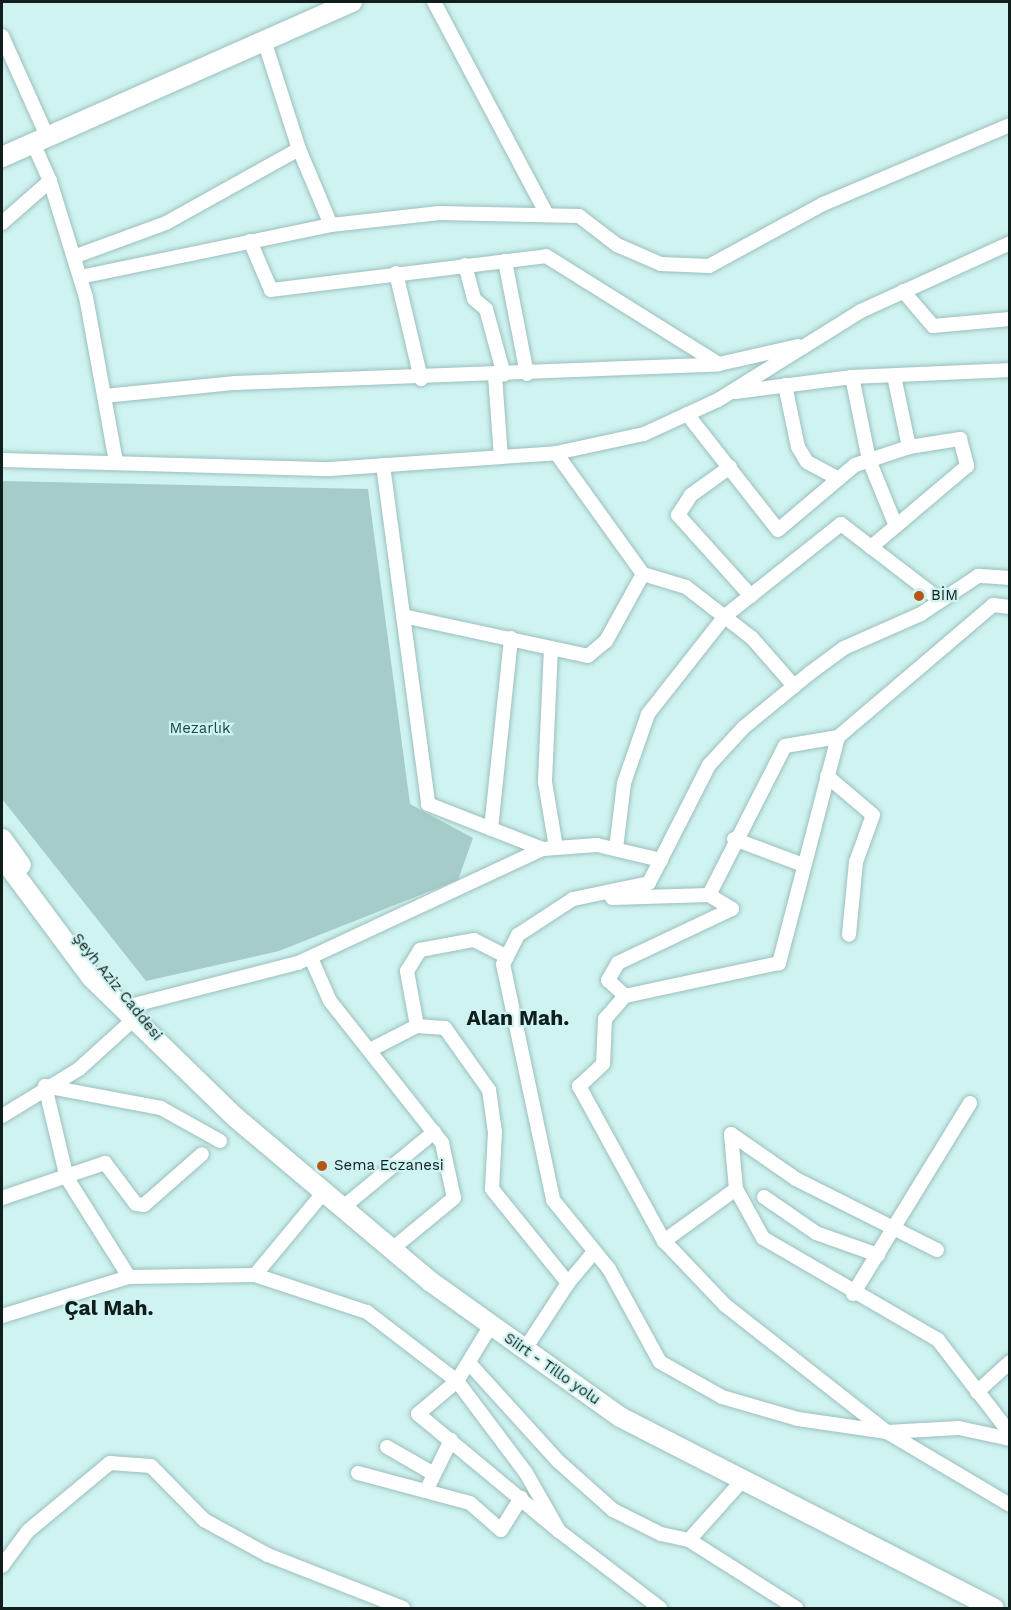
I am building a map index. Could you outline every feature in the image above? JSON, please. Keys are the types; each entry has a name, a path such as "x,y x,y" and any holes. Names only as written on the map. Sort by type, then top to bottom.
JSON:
{"main road":[{"path":"2,157 352,2"},
{"name":"Şeyh Aziz Caddesi","path":"2,839 9,869 91,977 132,1012 167,1047"},
{"name":"Siirt - Tillo yolu","path":"167,1047 323,1193 391,1250 620,1417 741,1482 991,1608"}],"street":[{"path":"434,2 545,212"},
{"path":"2,36 40,140 50,181 76,256 116,462"},
{"path":"264,40 299,149 331,225"},
{"path":"80,277 331,225 439,213 545,212 579,216 617,245 661,264 709,266 823,204 1010,125"},
{"path":"76,256 165,223 299,149"},
{"path":"2,223 50,181"},
{"path":"250,242 271,290 546,256 719,364"},
{"path":"2,460 330,469 556,453 644,434 730,392 809,343 903,291 1010,243"},
{"path":"505,261 527,374"},
{"path":"465,265 474,299 486,309 499,375 501,457"},
{"path":"396,273 421,379"},
{"path":"903,291 933,326 1010,319"},
{"path":"104,396 235,382 421,379 719,364 809,343"},
{"path":"730,392 852,377 1010,370"},
{"path":"894,376 909,447"},
{"path":"852,377 869,460 896,526"},
{"path":"785,385 798,447 807,462 839,479"},
{"path":"687,414 778,530 839,479 869,460 909,447 960,439 967,466 871,547"},
{"path":"556,453 643,574 686,587 725,616 794,686"},
{"path":"383,465 428,804 550,849"},
{"path":"730,467 691,495 678,515 751,596"},
{"path":"616,849 624,783 648,714 725,616 841,524 940,600"},
{"path":"403,616 588,656 606,641 643,574"},
{"path":"1010,578 978,576 887,632 844,648 794,686 709,765 649,883 573,899 518,935 503,964 553,1200 594,1252 660,1362 722,1397 798,1419 887,1432 959,1428 1010,1439"},
{"path":"709,895 734,839 784,746 838,737 993,605 1010,608"},
{"path":"491,829 511,638"},
{"path":"550,648 545,782 550,849"},
{"path":"838,737 801,864 779,963 625,996 605,1019 603,1064 579,1086 664,1241 725,1305 887,1432 1010,1505"},
{"path":"827,776 873,815 856,862 849,935"},
{"path":"734,839 801,864"},
{"path":"2,1116 45,1086 79,1069 132,1012 311,958 550,849 597,844 661,860"},
{"path":"573,899 709,895 732,909 618,963 608,980 625,996"},
{"path":"417,1026 407,971 420,950 474,940 507,957"},
{"path":"311,958 330,1001 442,1143 454,1198 391,1250"},
{"path":"370,1050 417,1026 445,1028 466,1053 489,1090 495,1132 492,1189 568,1283"},
{"path":"45,1086 161,1108 220,1141"},
{"path":"45,1086 67,1178 129,1277"},
{"path":"853,1294 970,1103"},
{"path":"341,1209 434,1132"},
{"path":"937,1250 796,1179 731,1134 736,1189 763,1238 853,1294 938,1340 1010,1433"},
{"path":"2,1198 105,1164 136,1204 144,1205 202,1154"},
{"path":"664,1241 736,1189"},
{"path":"255,1275 323,1193"},
{"path":"765,1197 816,1233 878,1255"},
{"path":"525,1349 568,1283 594,1252"},
{"path":"2,1316 129,1277 255,1275 368,1312 458,1382 526,1473 559,1531"},
{"path":"491,1325 458,1382 418,1414 559,1531 660,1608"},
{"path":"977,1392 1010,1362"},
{"path":"469,1363 597,1497 661,1534 689,1540 796,1608"},
{"path":"426,1491 451,1440"},
{"path":"387,1447 434,1474"},
{"path":"2,1566 28,1531 110,1462 152,1466 204,1520 268,1555 403,1608"},
{"path":"358,1473 470,1503 501,1530 521,1498"},
{"path":"689,1540 741,1482"}],"green space":[{"name":"Mezarlık","path":"2,481 368,489 410,804 473,838 458,880 279,951 146,981 2,799"}],"place":[{"name":"BİM","path":"919,596"},
{"name":"Sema Eczanesi","path":"322,1166"}],"district":[{"name":"Alan Mah.","path":"518,1018"},
{"name":"Çal Mah.","path":"109,1308"}]}
